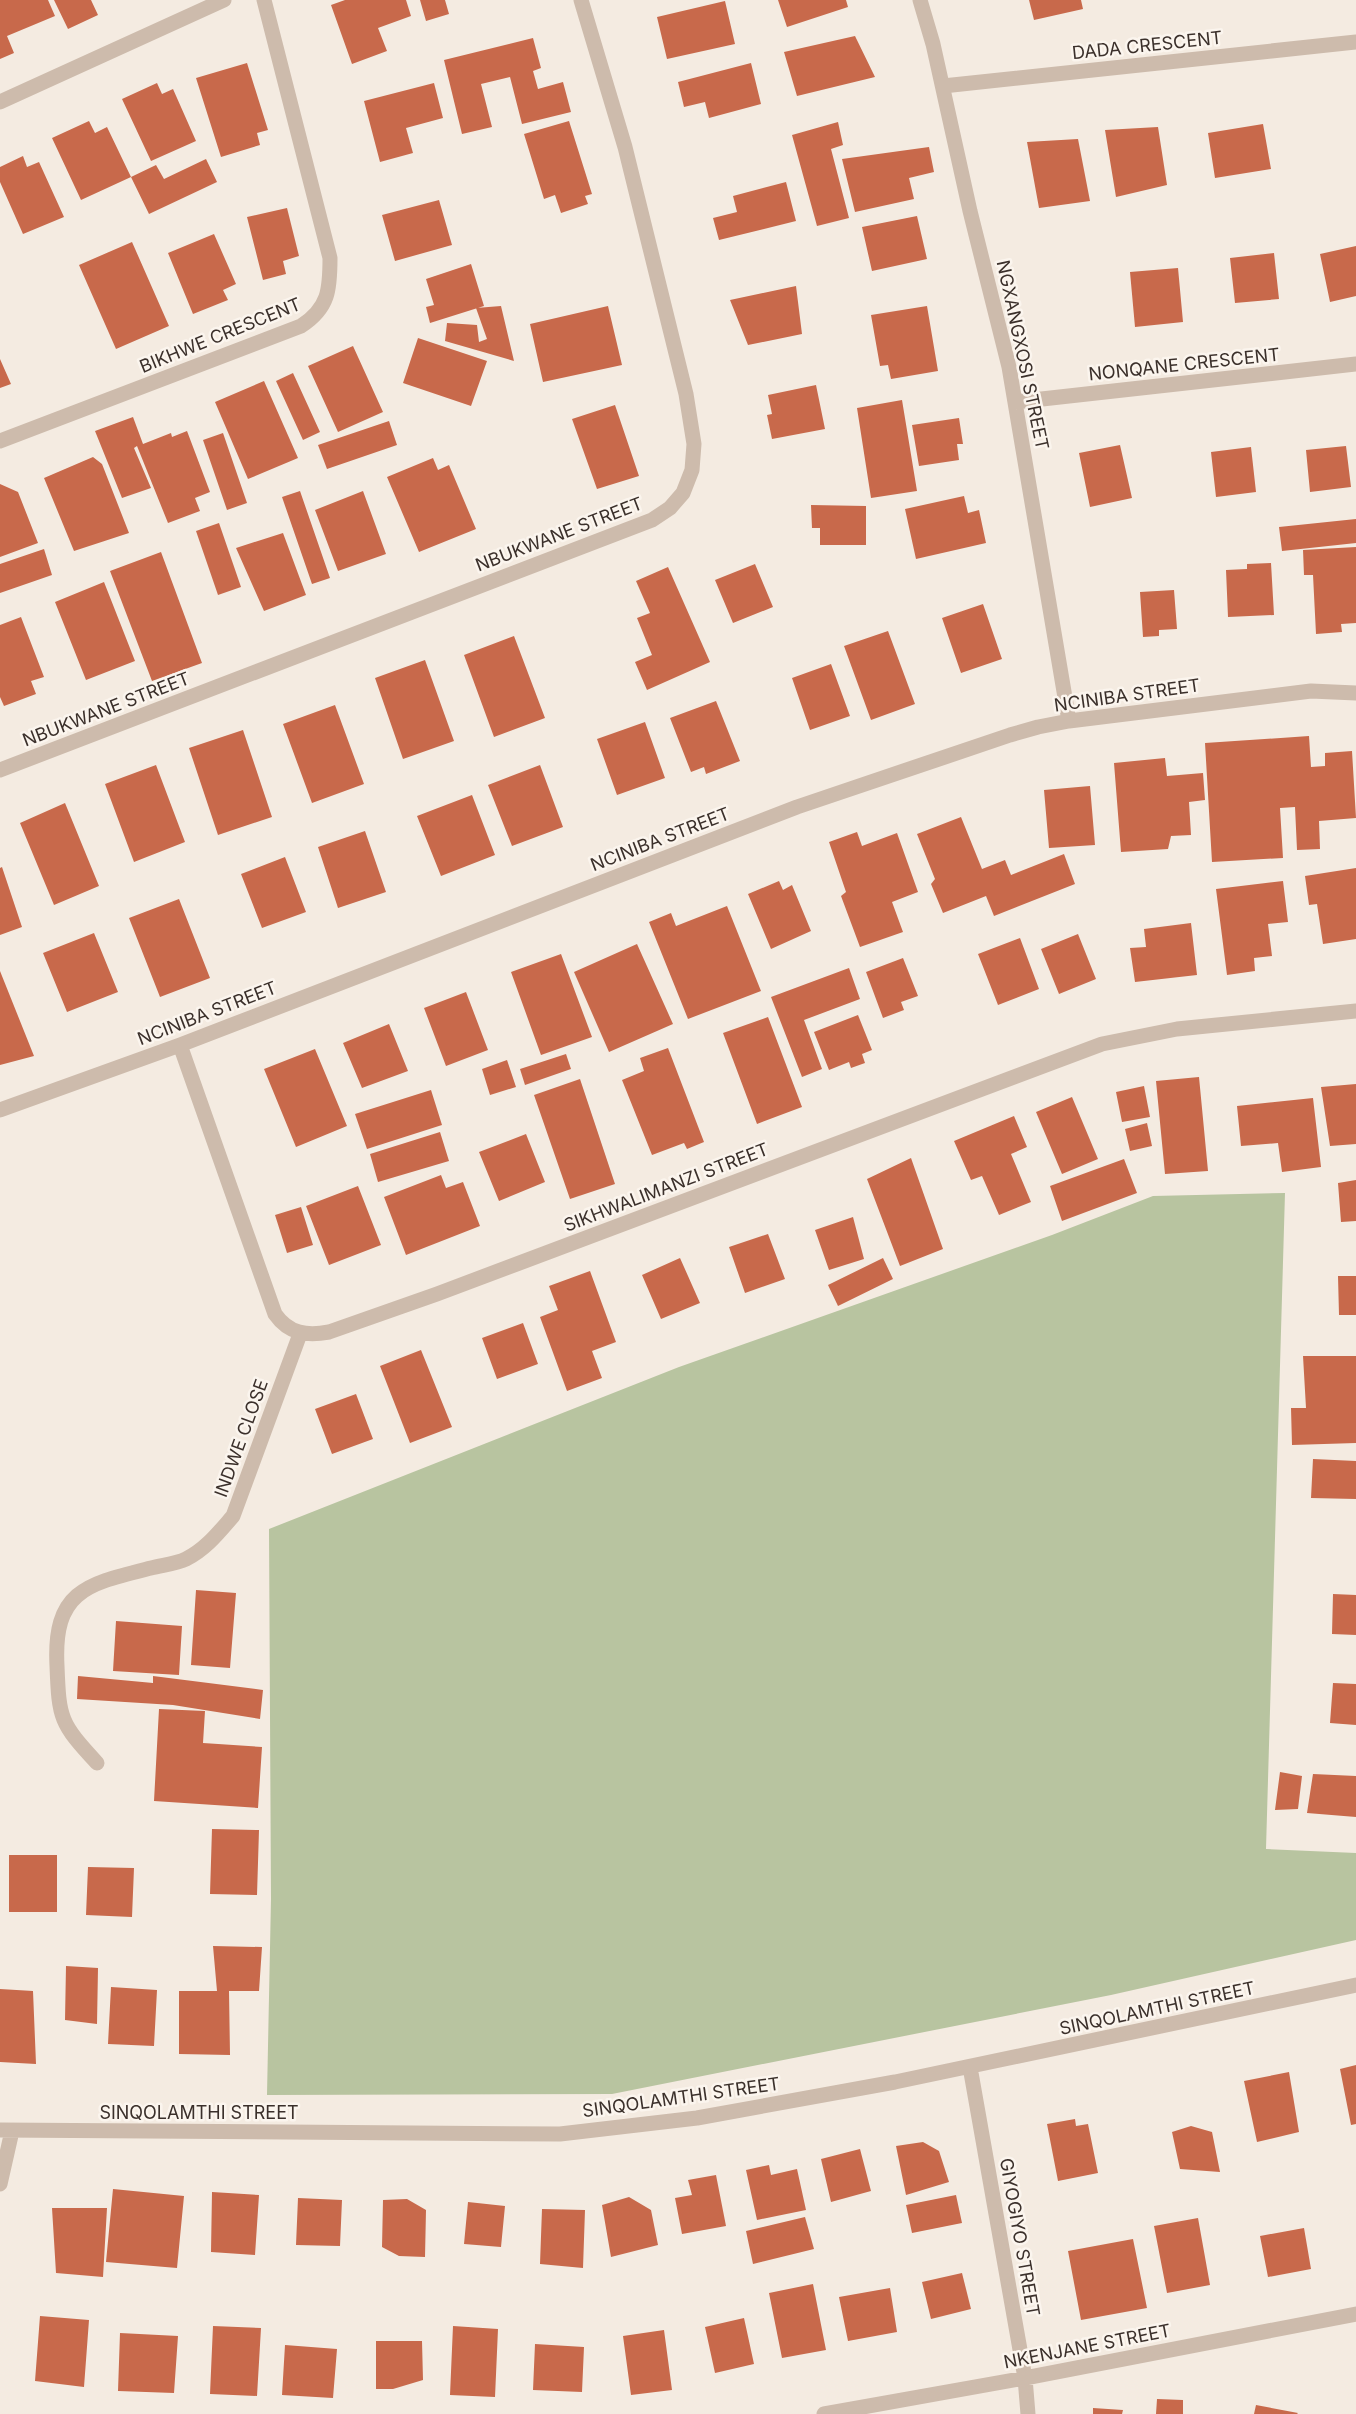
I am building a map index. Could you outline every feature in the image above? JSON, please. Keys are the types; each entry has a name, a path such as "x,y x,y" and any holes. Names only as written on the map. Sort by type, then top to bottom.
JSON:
{"street":[{"path":"0,102 224,0"},
{"name":"BIKHWE CRESCENT","path":"0,441 301,326 316,317 325,302 330,258 264,0"},
{"name":"NBUKWANE STREET","path":"0,770 652,520 670,508 683,493 694,461 694,444 686,394 625,147 581,0"},
{"name":"NGXANGXOSI STREET","path":"920,0 943,86 970,211 1009,367 1069,721"},
{"name":"DADA CRESCENT","path":"943,86 1356,42"},
{"name":"NONQANE CRESCENT","path":"1016,402 1356,364"},
{"name":"NCINIBA STREET","path":"0,1110 180,1045 797,807 1020,732 1069,721 1311,691 1356,693"},
{"name":"SIKHWALIMANZI STREET","path":"300,1334 314,1335 329,1332 437,1294 1102,1044 1177,1029 1356,1011"},
{"path":"180,1045 275,1314 287,1328 300,1334"},
{"name":"INDWE CLOSE","path":"97,1763 76,1741 61,1716 56,1642 60,1619 71,1600 89,1587 119,1576 184,1560 213,1539 233,1516 300,1334"},
{"name":"SINQOLAMTHI STREET","path":"6,2131 560,2134 697,2118 970,2067 1356,1985"},
{"name":"GIYOGIYO STREET","path":"970,2067 1025,2378 1028,2414"},
{"path":"0,2184 6,2131"},
{"name":"NKENJANE STREET","path":"824,2414 1356,2314"}],"green space":[{"path":"1285,1193 1266,1849 1356,1853 1356,1940 1111,1995 612,2094 267,2095 271,1899 269,1529 679,1367 1052,1235 1153,1196"}],"building":[{"path":"0,0 48,0 55,16 7,36 14,53 0,59"},
{"path":"54,0 91,0 98,15 68,29"},
{"path":"345,0 406,0 411,16 378,28 387,51 352,64 331,5"},
{"path":"420,0 445,0 449,14 426,21"},
{"path":"778,0 846,0 848,7 787,27"},
{"path":"1029,0 1081,0 1083,9 1034,20"},
{"path":"725,1 735,44 667,59 657,17"},
{"path":"855,36 875,77 797,96 784,52"},
{"path":"533,38 541,68 533,71 538,89 563,82 571,112 522,124 510,77 481,84 492,127 462,134 444,60"},
{"path":"247,63 268,130 257,133 260,145 221,157 196,78"},
{"path":"751,63 761,104 709,118 705,102 684,107 678,82"},
{"path":"157,83 162,94 173,89 196,141 151,161 122,99"},
{"path":"434,83 443,118 406,128 413,153 380,162 364,101"},
{"path":"89,121 95,133 107,127 131,177 81,200 52,138"},
{"path":"569,121 592,194 585,196 588,204 561,213 555,195 544,199 524,134"},
{"path":"838,122 843,145 831,149 849,218 817,226 792,135"},
{"path":"1263,124 1271,169 1215,178 1208,133"},
{"path":"1158,127 1167,185 1116,197 1105,130"},
{"path":"1078,139 1090,201 1039,208 1027,142"},
{"path":"929,147 934,172 909,178 914,199 855,212 842,159"},
{"path":"23,156 27,167 39,162 64,217 23,234 0,182 0,167"},
{"path":"206,159 217,182 149,214 131,177 156,165 164,179"},
{"path":"786,182 796,221 719,240 713,218 737,212 733,196"},
{"path":"439,200 452,245 395,261 382,215"},
{"path":"287,208 299,256 283,261 286,274 263,280 247,217"},
{"path":"917,216 927,259 872,271 862,227"},
{"path":"214,234 236,284 223,290 228,300 193,314 168,253"},
{"path":"132,242 169,326 116,349 79,265"},
{"path":"1356,246 1356,296 1330,302 1320,254"},
{"path":"1274,253 1279,299 1235,303 1230,258"},
{"path":"471,264 484,306 430,323 426,307 434,305 426,279"},
{"path":"1178,268 1183,322 1135,327 1130,272"},
{"path":"796,286 802,334 748,345 730,300"},
{"path":"501,306 514,361 445,341 447,323 477,325 479,342 487,339 476,308"},
{"path":"608,306 622,365 543,382 530,324"},
{"path":"927,306 938,371 891,379 888,365 880,366 871,315"},
{"path":"418,338 487,361 471,406 403,383"},
{"path":"353,346 383,412 338,432 308,366"},
{"path":"0,359 11,384 0,388"},
{"path":"293,373 320,432 303,440 276,381"},
{"path":"264,381 298,458 248,479 215,402"},
{"path":"816,385 825,429 772,439 767,415 772,414 768,395"},
{"path":"902,400 917,491 871,498 857,408"},
{"path":"615,405 639,476 597,489 572,419"},
{"path":"133,417 143,444 171,433 172,437 187,431 210,492 195,498 200,511 168,523 137,446 134,448 151,488 122,498 95,431"},
{"path":"959,418 963,444 957,444 959,460 919,466 912,425"},
{"path":"389,421 397,445 327,469 318,445"},
{"path":"223,433 247,503 227,510 203,440"},
{"path":"1120,445 1132,498 1090,507 1079,453"},
{"path":"1346,446 1351,487 1310,492 1306,450"},
{"path":"1251,447 1256,492 1216,497 1211,452"},
{"path":"93,457 102,464 129,533 74,551 44,478"},
{"path":"433,458 438,470 449,465 476,529 419,552 387,477"},
{"path":"0,484 18,492 38,543 0,557"},
{"path":"300,491 330,578 312,584 282,497"},
{"path":"363,491 386,554 338,571 315,510"},
{"path":"964,496 968,513 979,510 986,543 916,559 905,509"},
{"path":"811,505 866,506 866,545 820,545 820,528 812,528"},
{"path":"1356,519 1356,543 1282,551 1279,527"},
{"path":"219,523 241,587 218,595 196,531"},
{"path":"283,533 306,595 264,611 236,548"},
{"path":"1356,547 1356,623 1341,624 1342,632 1316,634 1313,575 1304,575 1303,550"},
{"path":"44,549 52,575 0,593 0,564"},
{"path":"161,552 202,663 152,681 110,571"},
{"path":"1271,563 1274,615 1228,617 1226,570 1247,569 1247,564"},
{"path":"755,564 773,607 733,623 715,580"},
{"path":"668,567 710,662 647,690 635,662 652,655 637,618 650,613 636,581"},
{"path":"104,582 135,661 86,680 55,602"},
{"path":"1174,590 1177,629 1159,630 1159,636 1143,637 1140,592"},
{"path":"983,604 1002,659 961,673 942,618"},
{"path":"21,617 44,677 31,681 36,694 4,706 0,697 0,625"},
{"path":"888,631 915,704 871,720 844,646"},
{"path":"514,636 545,718 494,737 464,655"},
{"path":"425,660 454,741 403,759 375,678"},
{"path":"831,664 850,716 810,730 792,678"},
{"path":"716,701 740,761 706,774 704,767 691,772 670,718"},
{"path":"335,705 364,784 312,803 283,724"},
{"path":"645,722 665,778 617,795 597,739"},
{"path":"243,730 272,817 218,835 189,748"},
{"path":"1309,736 1311,767 1325,766 1325,753 1352,751 1356,818 1319,821 1320,849 1297,850 1295,807 1280,808 1283,858 1212,862 1205,743"},
{"path":"1165,758 1167,776 1203,773 1205,800 1189,802 1191,835 1171,836 1168,849 1121,852 1114,763"},
{"path":"156,765 185,842 134,862 105,784"},
{"path":"540,765 563,827 512,846 488,785"},
{"path":"1090,786 1095,845 1049,848 1044,790"},
{"path":"472,795 495,855 441,876 417,816"},
{"path":"65,803 99,886 54,905 20,823"},
{"path":"961,817 982,869 1005,860 1011,875 1064,854 1075,884 994,916 986,896 943,913 931,884 935,879 917,834"},
{"path":"365,831 386,892 338,908 318,847"},
{"path":"857,832 862,846 897,833 918,892 892,902 903,932 860,947 841,896 846,892 829,842"},
{"path":"285,857 306,912 262,928 241,874"},
{"path":"2,867 22,927 0,935 0,868"},
{"path":"1356,868 1356,939 1323,944 1317,904 1309,905 1305,876"},
{"path":"779,881 783,890 792,885 811,931 771,949 748,894"},
{"path":"1283,881 1288,922 1268,924 1272,956 1254,958 1255,971 1227,975 1216,889"},
{"path":"179,899 210,978 160,997 129,918"},
{"path":"727,906 761,991 688,1019 649,922 671,913 676,926"},
{"path":"1191,923 1197,975 1135,982 1130,948 1146,947 1144,929"},
{"path":"94,933 118,992 67,1012 43,953"},
{"path":"1078,934 1096,979 1059,994 1041,949"},
{"path":"1020,938 1039,989 998,1005 978,954"},
{"path":"637,944 673,1024 609,1052 574,972"},
{"path":"561,954 592,1037 541,1055 511,972"},
{"path":"903,958 918,996 901,1002 904,1010 883,1018 866,972"},
{"path":"849,968 860,999 804,1020 822,1069 802,1077 771,997"},
{"path":"0,971 34,1056 0,1065"},
{"path":"466,992 488,1050 446,1066 424,1008"},
{"path":"858,1015 872,1050 862,1054 865,1063 851,1068 849,1062 829,1070 814,1032"},
{"path":"768,1017 802,1107 757,1124 723,1033"},
{"path":"389,1024 408,1071 362,1088 343,1043"},
{"path":"668,1048 704,1142 687,1149 684,1143 652,1155 622,1080 644,1071 640,1058"},
{"path":"315,1049 347,1126 296,1147 264,1069"},
{"path":"566,1054 571,1069 525,1085 520,1069"},
{"path":"507,1060 516,1087 490,1095 482,1069"},
{"path":"1199,1077 1208,1171 1165,1174 1156,1081"},
{"path":"580,1079 615,1184 570,1199 534,1095"},
{"path":"1356,1084 1356,1144 1330,1146 1321,1087"},
{"path":"1144,1086 1150,1117 1122,1122 1116,1092"},
{"path":"431,1090 442,1125 367,1149 355,1114"},
{"path":"1072,1097 1098,1159 1062,1174 1036,1112"},
{"path":"1313,1098 1321,1167 1282,1172 1278,1143 1241,1146 1237,1106"},
{"path":"1014,1116 1027,1147 1011,1154 1031,1202 999,1215 982,1176 971,1180 954,1141"},
{"path":"1147,1123 1152,1146 1130,1151 1125,1129"},
{"path":"440,1132 449,1161 378,1182 370,1154"},
{"path":"526,1134 545,1182 499,1201 479,1152"},
{"path":"911,1158 943,1249 900,1266 867,1179"},
{"path":"1124,1159 1137,1193 1062,1221 1050,1186"},
{"path":"441,1175 446,1188 463,1182 480,1226 406,1255 384,1197"},
{"path":"1356,1180 1356,1221 1341,1222 1338,1183"},
{"path":"358,1186 381,1245 329,1265 306,1206"},
{"path":"301,1207 313,1245 287,1253 275,1215"},
{"path":"853,1217 864,1259 829,1270 815,1230"},
{"path":"768,1234 785,1279 745,1293 729,1247"},
{"path":"680,1258 700,1303 661,1319 642,1275"},
{"path":"883,1258 893,1279 838,1306 828,1285"},
{"path":"590,1271 616,1342 592,1351 602,1378 567,1391 540,1317 558,1310 549,1286"},
{"path":"1338,1276 1356,1276 1356,1315 1339,1315"},
{"path":"523,1323 538,1364 497,1379 482,1338"},
{"path":"421,1350 452,1427 410,1443 380,1366"},
{"path":"1303,1356 1356,1356 1356,1443 1292,1445 1291,1408 1306,1408"},
{"path":"356,1394 373,1439 332,1454 315,1409"},
{"path":"1313,1459 1356,1461 1356,1499 1311,1498"},
{"path":"196,1590 236,1593 230,1668 191,1665"},
{"path":"1333,1594 1356,1595 1356,1635 1332,1634"},
{"path":"116,1621 182,1626 179,1675 113,1671"},
{"path":"78,1676 153,1683 153,1676 263,1690 260,1719 173,1705 77,1699"},
{"path":"1333,1683 1356,1684 1356,1725 1330,1723"},
{"path":"159,1709 205,1711 203,1743 262,1747 258,1808 154,1801"},
{"path":"1280,1772 1302,1776 1298,1809 1275,1810"},
{"path":"1313,1774 1356,1776 1356,1817 1307,1813"},
{"path":"212,1829 259,1830 257,1895 210,1894"},
{"path":"9,1855 57,1855 57,1912 9,1912"},
{"path":"88,1867 134,1868 132,1917 86,1915"},
{"path":"213,1946 262,1947 259,1991 229,1991 230,2055 179,2054 179,1991 217,1991"},
{"path":"66,1966 98,1968 97,2024 65,2020"},
{"path":"111,1987 157,1990 154,2046 108,2044"},
{"path":"0,1989 33,1991 36,2064 0,2062"},
{"path":"1356,2065 1356,2124 1351,2125 1340,2069"},
{"path":"1289,2072 1299,2132 1257,2142 1244,2081"},
{"path":"1075,2119 1076,2126 1088,2124 1098,2173 1058,2181 1047,2124"},
{"path":"1191,2126 1212,2132 1220,2172 1180,2169 1172,2132"},
{"path":"923,2142 939,2151 949,2182 906,2195 896,2146"},
{"path":"860,2149 871,2191 831,2202 821,2159"},
{"path":"769,2165 771,2175 797,2169 806,2210 757,2220 746,2170"},
{"path":"716,2175 726,2226 682,2234 675,2198 692,2195 688,2180"},
{"path":"113,2189 184,2196 177,2268 106,2262"},
{"path":"212,2192 259,2195 255,2255 211,2252"},
{"path":"956,2195 962,2223 912,2233 906,2205"},
{"path":"629,2197 651,2210 658,2245 611,2257 602,2205"},
{"path":"298,2198 342,2200 340,2246 296,2245"},
{"path":"407,2199 426,2210 425,2257 399,2256 382,2247 383,2200"},
{"path":"468,2202 505,2206 501,2247 464,2244"},
{"path":"52,2208 107,2208 103,2277 56,2273"},
{"path":"542,2209 585,2210 583,2268 540,2264"},
{"path":"805,2217 814,2249 753,2264 746,2231"},
{"path":"1198,2218 1210,2285 1167,2293 1154,2226"},
{"path":"1304,2228 1311,2269 1268,2277 1260,2236"},
{"path":"1133,2239 1147,2308 1081,2320 1068,2251"},
{"path":"962,2273 971,2309 931,2319 922,2282"},
{"path":"813,2284 826,2350 782,2358 769,2293"},
{"path":"890,2288 897,2332 848,2341 839,2297"},
{"path":"40,2316 89,2320 84,2387 35,2381"},
{"path":"744,2318 754,2364 715,2373 705,2327"},
{"path":"213,2326 261,2328 257,2396 210,2394"},
{"path":"453,2326 498,2329 495,2397 450,2395"},
{"path":"664,2330 672,2390 631,2395 623,2336"},
{"path":"120,2333 178,2336 174,2393 118,2391"},
{"path":"376,2341 422,2341 423,2380 393,2389 376,2389"},
{"path":"535,2344 584,2347 582,2392 533,2390"},
{"path":"285,2345 337,2349 333,2398 282,2395"},
{"path":"1157,2399 1183,2400 1183,2414 1156,2414"},
{"path":"1256,2405 1298,2413 1254,2414"},
{"path":"1093,2408 1123,2410 1122,2414 1093,2414"}]}
